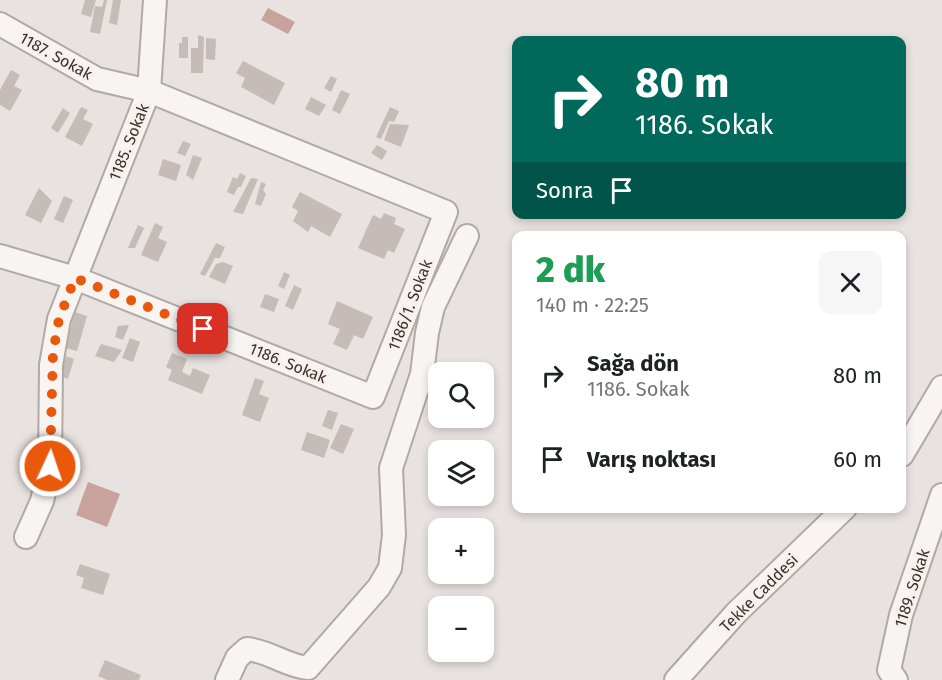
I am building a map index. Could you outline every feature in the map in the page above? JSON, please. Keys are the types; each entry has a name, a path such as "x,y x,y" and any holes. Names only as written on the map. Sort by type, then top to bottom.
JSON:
{"street":[{"name":"1185. Sokak","path":"26,537 47,482 51,450 50,389 54,341 75,278 149,91 155,0"},
{"name":"1187. Sokak","path":"0,24 97,79 149,91 446,212"},
{"name":"1186/1. Sokak","path":"373,397 446,212"},
{"path":"227,680 237,658 246,649 259,651 294,667 308,668 379,587 390,568 394,535 391,468 422,374 427,333 434,307 466,236"},
{"name":"1186. Sokak","path":"0,256 75,278 373,397"},
{"path":"410,305 434,307"},
{"path":"906,448 942,387"},
{"name":"1189. Sokak","path":"896,680 889,670 901,615 942,495"},
{"name":"Tekke Caddesi","path":"676,680 736,613 840,513"}],"shaded area":[{"path":"268,8 295,22 288,34 261,20"},
{"path":"88,482 120,494 107,527 76,515"}],"building":[{"path":"85,0 96,0 91,17 81,14"},
{"path":"104,0 107,0 100,34 90,32 95,6 102,7"},
{"path":"113,0 121,0 117,25 109,23"},
{"path":"198,35 204,37 203,73 191,73 191,48 198,48"},
{"path":"182,37 188,37 188,58 179,58 179,43 182,43"},
{"path":"206,38 216,39 215,60 206,59"},
{"path":"243,61 285,83 274,105 241,87 245,78 236,73"},
{"path":"11,70 20,75 14,86 22,90 10,111 0,105 0,90"},
{"path":"331,76 337,79 331,92 324,88"},
{"path":"341,90 350,94 340,114 332,110"},
{"path":"311,97 326,105 319,116 305,109"},
{"path":"81,107 88,110 83,119 93,124 82,146 65,137"},
{"path":"390,107 399,111 394,122 389,121 381,139 376,137"},
{"path":"63,108 70,113 58,133 51,128"},
{"path":"390,124 409,125 401,147 384,140"},
{"path":"183,141 191,144 185,156 177,153"},
{"path":"377,145 387,151 382,160 371,153"},
{"path":"193,155 202,158 193,180 186,175"},
{"path":"163,159 181,165 176,181 158,175"},
{"path":"240,173 246,176 241,187 238,187 234,195 227,192 233,177 237,179"},
{"path":"251,178 258,179 243,214 233,212"},
{"path":"261,182 266,184 263,190 266,194 261,206 255,204"},
{"path":"39,188 52,201 41,223 25,215"},
{"path":"300,192 342,214 330,237 311,226 308,232 293,221 298,211 292,207"},
{"path":"64,196 73,200 63,223 54,219"},
{"path":"384,213 396,218 394,224 405,229 394,253 388,250 384,259 358,248 373,215 381,219"},
{"path":"155,223 163,227 158,238 167,242 158,262 141,255"},
{"path":"138,225 144,228 135,248 128,248"},
{"path":"216,243 225,247 220,258 215,258 205,276 200,274"},
{"path":"223,262 233,266 225,284 209,277 216,264"},
{"path":"284,272 290,275 284,289 278,286"},
{"path":"294,285 302,289 293,310 285,306"},
{"path":"265,294 279,299 274,312 260,307"},
{"path":"337,301 373,317 363,339 354,335 347,350 333,344 340,329 328,324"},
{"path":"75,312 87,316 77,351 65,348"},
{"path":"129,325 123,340 115,337 118,326"},
{"path":"130,338 140,342 133,362 122,358"},
{"path":"101,344 122,350 114,362 95,356"},
{"path":"172,353 187,359 182,372 190,376 193,368 210,375 202,394 168,380 172,370 166,367"},
{"path":"66,356 74,359 68,379 60,376"},
{"path":"255,378 264,381 259,394 269,398 260,422 242,415"},
{"path":"328,410 338,413 332,430 322,426"},
{"path":"341,424 354,429 343,454 330,448"},
{"path":"307,432 330,440 324,458 301,450"},
{"path":"80,564 110,574 103,595 81,588 84,578 76,575"},
{"path":"105,660 141,675 139,680 107,680 98,676"}],"route":[{"path":"50,466 50,389 54,341 59,319 75,278 203,329"}]}
